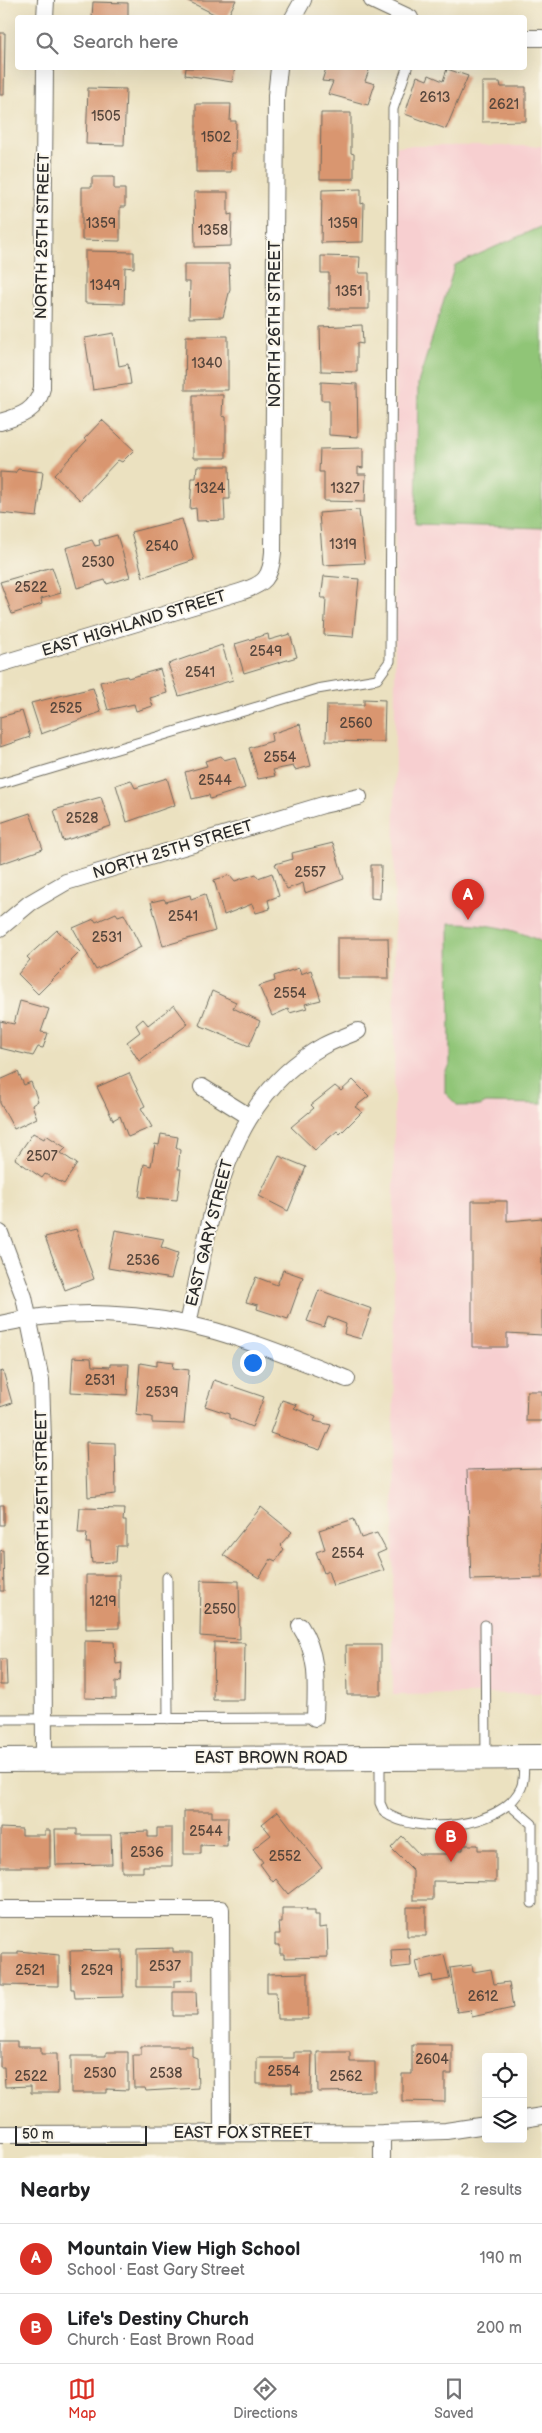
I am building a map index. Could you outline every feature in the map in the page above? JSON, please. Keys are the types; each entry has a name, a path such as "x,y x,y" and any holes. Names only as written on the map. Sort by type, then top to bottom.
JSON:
{"main road":[{"name":"EAST BROWN ROAD","path":"0,1760 533,1757"}],"street":[{"path":"46,0 46,15"},
{"path":"295,15 303,0"},
{"path":"372,0 404,15"},
{"path":"527,38 542,38"},
{"name":"NORTH 25TH STREET","path":"0,422 25,414 37,404 42,380 45,70"},
{"name":"NORTH 26TH STREET","path":"266,579 270,571 273,552 276,96 278,70"},
{"name":"EAST HIGHLAND STREET","path":"0,664 240,592 259,585 266,579"},
{"name":"NORTH 25TH STREET","path":"0,928 30,902 66,882 324,804 359,797"},
{"name":"EAST GARY STREET","path":"188,1324 221,1178 234,1145 250,1117 277,1082 306,1058 323,1046 358,1031"},
{"path":"202,1087 250,1117"},
{"name":"NORTH 25TH STREET","path":"0,1233 17,1277 29,1318 40,1380 43,1417 44,1759"},
{"path":"0,1324 29,1318 110,1314 188,1324 238,1338 347,1379"},
{"path":"300,1626 311,1645 316,1668 315,1718"},
{"path":"0,1909 221,1909 222,2133"},
{"path":"527,2118 542,2116"},
{"name":"EAST FOX STREET","path":"0,2134 446,2131 482,2126"},
{"path":"382,2132 382,2158"}],"lane":[{"path":"0,784 317,689 377,679 390,661 393,109 406,70"},
{"path":"167,1577 168,1718"},
{"path":"485,1625 486,1758"},
{"path":"0,1719 315,1718"},
{"path":"380,1758 381,1807 388,1815 427,1824 450,1826 483,1818 509,1804 521,1788 533,1757"},
{"path":"509,1804 532,1824 532,1903"}],"shaded area":[{"path":"396,146 542,146 542,1693 393,1695"}],"green space":[{"path":"542,226 542,528 416,524 418,383 455,265"},
{"path":"449,923 508,929 542,942 542,1104 486,1103 480,1106 458,1106 445,1093 445,1073 450,1066"}],"building":[{"path":"186,0 236,0 228,15 216,15"},
{"path":"93,2 128,3 128,15 92,15"},
{"path":"0,33 5,33 4,95 0,95"},
{"path":"186,70 235,70 232,82 185,75"},
{"path":"325,70 369,70 365,81 375,84 368,105 328,94 333,82 322,81"},
{"path":"447,70 468,76 446,129 405,114 417,76 427,80 429,75 443,81"},
{"path":"482,82 500,82 501,87 526,87 526,121 482,122"},
{"path":"88,88 126,89 124,145 86,144"},
{"path":"196,104 231,104 230,121 236,121 235,153 231,153 231,172 196,172"},
{"path":"321,113 351,113 351,153 354,154 354,179 320,179"},
{"path":"92,177 114,177 114,189 125,189 125,207 120,207 120,241 82,240 82,187 92,187"},
{"path":"361,189 361,204 364,203 363,242 321,243 322,190"},
{"path":"194,192 228,192 228,215 232,214 231,246 195,247"},
{"path":"85,251 134,252 134,268 125,267 124,304 85,303"},
{"path":"321,256 360,257 359,273 369,273 369,309 329,309 329,273 321,273"},
{"path":"184,264 229,264 230,289 223,317 189,318 190,282 184,282"},
{"path":"362,325 363,344 357,343 357,372 321,371 320,327"},
{"path":"114,333 119,366 128,364 131,384 93,390 85,338"},
{"path":"186,336 228,336 228,390 185,390"},
{"path":"321,382 357,384 358,437 329,435 329,400 321,400"},
{"path":"193,395 223,395 222,416 226,417 226,458 193,458"},
{"path":"102,420 134,450 122,462 118,460 80,500 54,475 87,440 84,439"},
{"path":"363,448 363,468 358,467 358,474 366,474 365,502 324,501 324,472 319,472 320,449"},
{"path":"197,466 229,466 230,499 224,499 225,520 197,521 196,508 190,509 192,478 196,478"},
{"path":"18,469 43,472 37,517 0,513 0,472 15,473"},
{"path":"359,510 365,563 323,565 319,513"},
{"path":"182,519 194,560 143,577 131,532"},
{"path":"117,535 130,577 107,584 105,580 77,588 66,548 92,540 95,546 100,545 99,540"},
{"path":"52,567 61,593 41,599 42,604 12,614 0,582"},
{"path":"324,576 359,579 353,637 324,635 326,598 321,598"},
{"path":"268,634 269,640 290,634 297,657 244,673 235,644"},
{"path":"222,645 233,680 179,696 168,664"},
{"path":"160,669 167,693 150,698 153,706 136,711 134,704 108,710 100,682 127,676 128,678"},
{"path":"93,688 101,712 41,734 31,703"},
{"path":"364,699 385,700 384,742 326,741 327,705 364,705"},
{"path":"22,711 30,737 0,747 0,717"},
{"path":"300,724 311,766 295,770 293,766 273,770 275,776 258,779 249,748 272,741 271,734"},
{"path":"221,756 224,760 235,757 245,788 210,799 209,795 192,799 185,772 207,766 205,761"},
{"path":"167,778 175,805 127,822 116,785 131,780 135,788"},
{"path":"101,797 111,826 63,841 54,810"},
{"path":"30,813 43,849 0,864 0,823"},
{"path":"333,843 344,879 305,893 303,883 287,889 275,864 293,859 292,853"},
{"path":"371,865 381,865 380,899 371,898"},
{"path":"272,873 279,896 268,900 270,909 256,913 252,904 224,915 214,880 230,875 235,881 256,874 258,878"},
{"path":"205,894 215,931 163,946 151,902 164,899 166,902 190,895 191,899"},
{"path":"116,913 118,916 124,914 141,947 96,970 73,928 94,919 96,922"},
{"path":"57,930 80,952 38,994 18,974 30,960 27,957"},
{"path":"337,938 388,938 389,978 337,978"},
{"path":"299,968 301,974 311,970 321,1000 305,1004 307,1008 290,1013 288,1009 272,1016 259,986 275,981 274,976"},
{"path":"212,991 236,1002 233,1008 260,1021 249,1046 199,1025"},
{"path":"20,1001 49,1009 41,1032 48,1033 43,1048 38,1047 33,1056 0,1048 0,1021 14,1024"},
{"path":"174,1005 188,1024 139,1061 127,1042 140,1032 136,1025 143,1019 148,1025"},
{"path":"18,1072 24,1085 31,1082 38,1101 32,1105 37,1118 14,1129 0,1103 0,1080"},
{"path":"129,1073 145,1106 141,1108 152,1127 128,1137 120,1116 113,1120 97,1087"},
{"path":"353,1080 369,1096 355,1107 362,1112 340,1134 337,1131 315,1150 291,1127 314,1108 311,1105 335,1086 341,1091"},
{"path":"33,1133 44,1139 46,1135 66,1148 61,1153 77,1164 64,1184 45,1174 42,1178 15,1159"},
{"path":"161,1134 178,1137 176,1148 180,1150 178,1169 181,1169 177,1200 139,1197 144,1164 151,1166 155,1144 159,1145"},
{"path":"279,1156 306,1167 288,1211 259,1196"},
{"path":"472,1201 507,1201 507,1221 542,1218 542,1335 507,1333 507,1347 472,1347"},
{"path":"76,1229 94,1279 65,1290 45,1237"},
{"path":"115,1230 164,1239 161,1247 178,1253 171,1279 108,1268"},
{"path":"283,1270 303,1277 288,1319 257,1309 258,1305 246,1302 256,1277 277,1285"},
{"path":"319,1290 372,1309 361,1339 344,1334 346,1324 328,1317 324,1327 307,1321"},
{"path":"73,1357 91,1358 92,1366 110,1367 110,1364 129,1364 127,1395 71,1392"},
{"path":"157,1360 174,1362 173,1368 189,1370 184,1424 152,1423 152,1417 136,1415 140,1363 157,1366"},
{"path":"3,1371 12,1403 0,1407 0,1372"},
{"path":"214,1380 264,1397 252,1427 229,1418 229,1414 205,1406"},
{"path":"527,1391 542,1391 542,1421 526,1421"},
{"path":"282,1400 297,1405 294,1408 316,1417 314,1421 331,1425 320,1450 270,1433"},
{"path":"86,1442 115,1443 116,1494 88,1497"},
{"path":"542,1468 542,1578 471,1580 467,1470"},
{"path":"0,1505 4,1505 4,1525 0,1525"},
{"path":"261,1507 292,1532 280,1545 284,1549 276,1561 271,1559 259,1578 223,1555"},
{"path":"80,1508 124,1509 123,1521 126,1521 126,1546 117,1546 116,1562 92,1563 90,1543 86,1543 87,1533 78,1533"},
{"path":"354,1519 361,1538 377,1533 386,1550 377,1554 384,1570 333,1586 328,1571 324,1573 316,1552 325,1549 319,1530"},
{"path":"3,1550 4,1591 0,1591 0,1551"},
{"path":"86,1575 119,1575 119,1628 86,1629"},
{"path":"201,1580 239,1581 240,1639 200,1636"},
{"path":"85,1641 114,1642 116,1664 122,1663 121,1682 116,1681 116,1699 85,1698"},
{"path":"214,1642 245,1643 244,1700 213,1700"},
{"path":"346,1645 381,1645 381,1695 347,1695"},
{"path":"0,1659 6,1659 7,1685 0,1685"},
{"path":"184,1811 212,1811 212,1817 228,1817 227,1846 201,1845 201,1854 184,1854"},
{"path":"278,1811 322,1868 288,1894 276,1879 273,1882 260,1864 263,1862 253,1849 271,1835 262,1824"},
{"path":"0,1828 22,1829 22,1835 45,1835 45,1830 50,1830 50,1867 0,1867"},
{"path":"157,1828 172,1828 172,1866 143,1866 143,1872 122,1872 121,1832 148,1831 148,1837 157,1837"},
{"path":"55,1829 77,1829 77,1835 111,1835 112,1864 56,1865"},
{"path":"402,1836 419,1854 449,1854 449,1850 463,1850 463,1845 478,1845 478,1850 496,1850 496,1882 433,1881 433,1900 413,1900 413,1870 391,1848"},
{"path":"407,1907 426,1907 426,1936 407,1936"},
{"path":"282,1908 307,1908 306,1910 315,1910 315,1915 319,1915 319,1928 327,1927 328,1957 284,1958 284,1954 280,1954 280,1945 275,1945 275,1934 280,1934 279,1923 282,1923"},
{"path":"173,1948 173,1952 193,1952 193,1980 174,1981 174,1987 137,1987 137,1949"},
{"path":"410,1949 411,1966 392,1968 391,1950"},
{"path":"122,1950 123,1997 75,1998 74,1989 71,1989 70,1951"},
{"path":"18,1951 59,1955 59,1986 1,1985 1,1954 18,1954"},
{"path":"444,1955 450,1979 433,1982 432,1975 420,1978 416,1961"},
{"path":"472,1965 473,1972 491,1969 494,1984 509,1982 513,2008 472,2017 471,2010 457,2012 450,1968"},
{"path":"308,1973 308,2019 277,2019 276,1992 267,1992 267,1974"},
{"path":"173,1992 196,1992 197,2016 173,2016"},
{"path":"0,2042 17,2042 17,2047 41,2047 41,2054 57,2054 58,2093 31,2093 31,2086 5,2087 4,2067 0,2067"},
{"path":"412,2044 452,2044 452,2074 445,2074 445,2102 402,2101 402,2074 412,2074"},
{"path":"141,2046 192,2046 192,2056 197,2058 198,2088 146,2091 145,2088 134,2088 133,2055 141,2055"},
{"path":"106,2052 128,2052 128,2090 107,2089 107,2093 71,2093 71,2056 106,2056"},
{"path":"294,2052 312,2052 311,2093 292,2093 292,2084 257,2084 257,2058 294,2058"},
{"path":"317,2052 350,2052 350,2062 375,2062 375,2091 318,2092"}],"place":[{"name":"Mountain View High School","path":"468,920"},
{"name":"Life's Destiny Church","path":"451,1862"}]}
